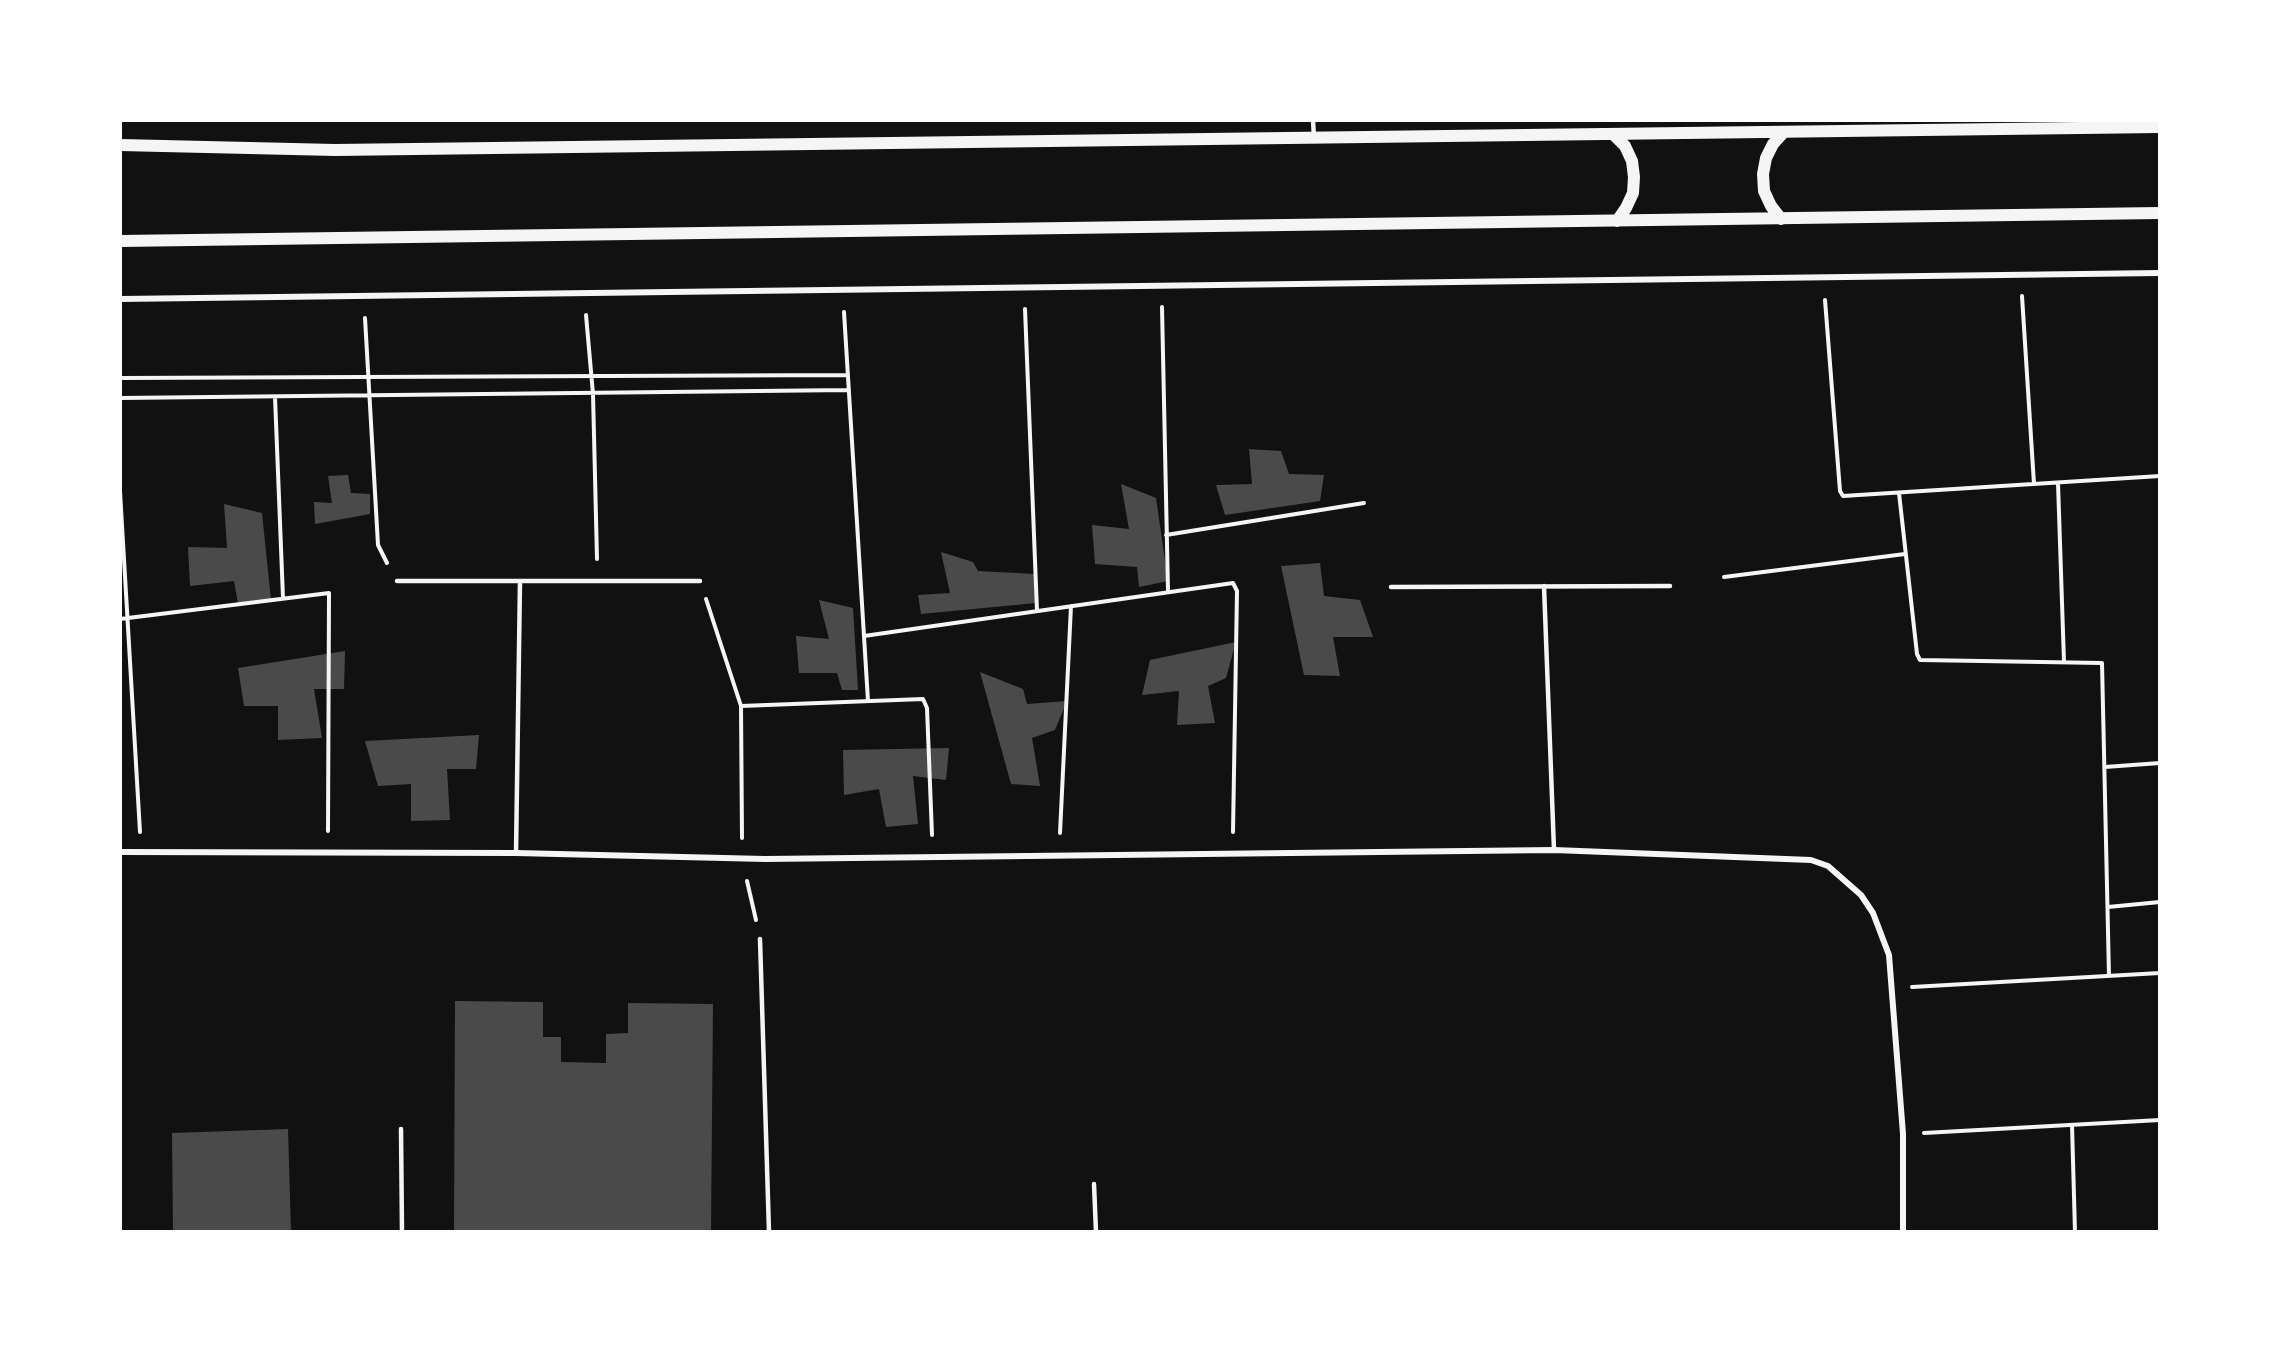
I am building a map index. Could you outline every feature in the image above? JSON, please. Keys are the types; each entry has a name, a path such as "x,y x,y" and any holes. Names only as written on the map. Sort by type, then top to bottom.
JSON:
{"main road":[{"path":"120,145 335,150 1613,134 1784,126 2160,127"},
{"path":"1781,219 1767,198 1763,174 1766,158 1784,126"},
{"path":"1613,134 1625,146 1632,161 1634,177 1633,193 1617,221"},
{"path":"120,240 2160,213"}],"street":[{"path":"120,299 2160,273"},
{"path":"120,852 516,853 742,858 1554,850 1811,860 1828,866 1861,895 1874,913 1889,955 1903,1134 1903,1232"}],"lane":[{"path":"1313,120 1314,138"},
{"path":"397,581 700,581"},
{"path":"516,853 520,581"},
{"path":"1390,586 1670,586"},
{"path":"1544,586 1554,850"},
{"path":"760,939 770,1232"},
{"path":"401,1129 402,1232"},
{"path":"1094,1184 1096,1232"}],"path":[{"path":"2021,275 2034,484"},
{"path":"1823,277 1840,491 1846,497 2160,476"},
{"path":"1162,286 1168,591"},
{"path":"1024,288 1037,611"},
{"path":"843,290 868,700"},
{"path":"584,293 593,394 597,582"},
{"path":"364,296 378,545 397,581"},
{"path":"120,378 848,375"},
{"path":"120,398 849,390"},
{"path":"275,397 283,598"},
{"path":"2058,483 2064,662"},
{"path":"120,491 141,852"},
{"path":"1899,493 1917,654 1920,660 2102,663 2109,976"},
{"path":"1166,535 1364,503"},
{"path":"1724,577 1905,554"},
{"path":"700,581 741,706 742,858 760,939"},
{"path":"864,636 1233,583 1237,591 1233,854"},
{"path":"120,619 327,593 330,596 328,853"},
{"path":"1059,855 1071,606"},
{"path":"741,706 918,698 926,703 933,857"},
{"path":"2104,767 2160,763"},
{"path":"2108,907 2160,902"},
{"path":"1891,988 2160,973"},
{"path":"1903,1134 2160,1120"},
{"path":"2072,1125 2075,1232"}],"building":[{"path":"1249,449 1281,451 1289,474 1324,475 1320,501 1225,515 1216,485 1252,484"},
{"path":"348,475 351,493 370,494 370,514 315,524 314,502 332,503 328,476"},
{"path":"1121,484 1156,498 1168,581 1139,587 1137,567 1095,564 1092,525 1129,529"},
{"path":"224,504 262,513 271,600 238,604 234,581 190,586 188,547 227,548"},
{"path":"941,552 973,562 978,571 1035,574 1036,603 921,614 918,595 950,593"},
{"path":"1320,563 1324,596 1360,600 1373,637 1333,637 1340,676 1304,675 1281,566"},
{"path":"819,600 853,608 858,690 842,690 837,673 799,673 796,636 829,639"},
{"path":"1236,642 1226,678 1208,686 1215,723 1177,725 1179,691 1142,695 1150,660"},
{"path":"345,651 344,689 314,689 322,738 278,740 278,706 244,706 238,668"},
{"path":"980,672 1023,689 1027,704 1067,701 1055,730 1032,738 1040,786 1011,784"},
{"path":"479,735 476,769 447,769 450,820 411,821 411,784 378,786 365,741"},
{"path":"949,748 946,780 913,776 918,824 886,827 879,789 844,795 843,750"},
{"path":"455,1001 543,1002 543,1037 561,1037 561,1062 606,1063 606,1034 628,1033 628,1003 713,1004 711,1232 454,1232"},
{"path":"288,1129 291,1232 173,1232 172,1133"}]}
